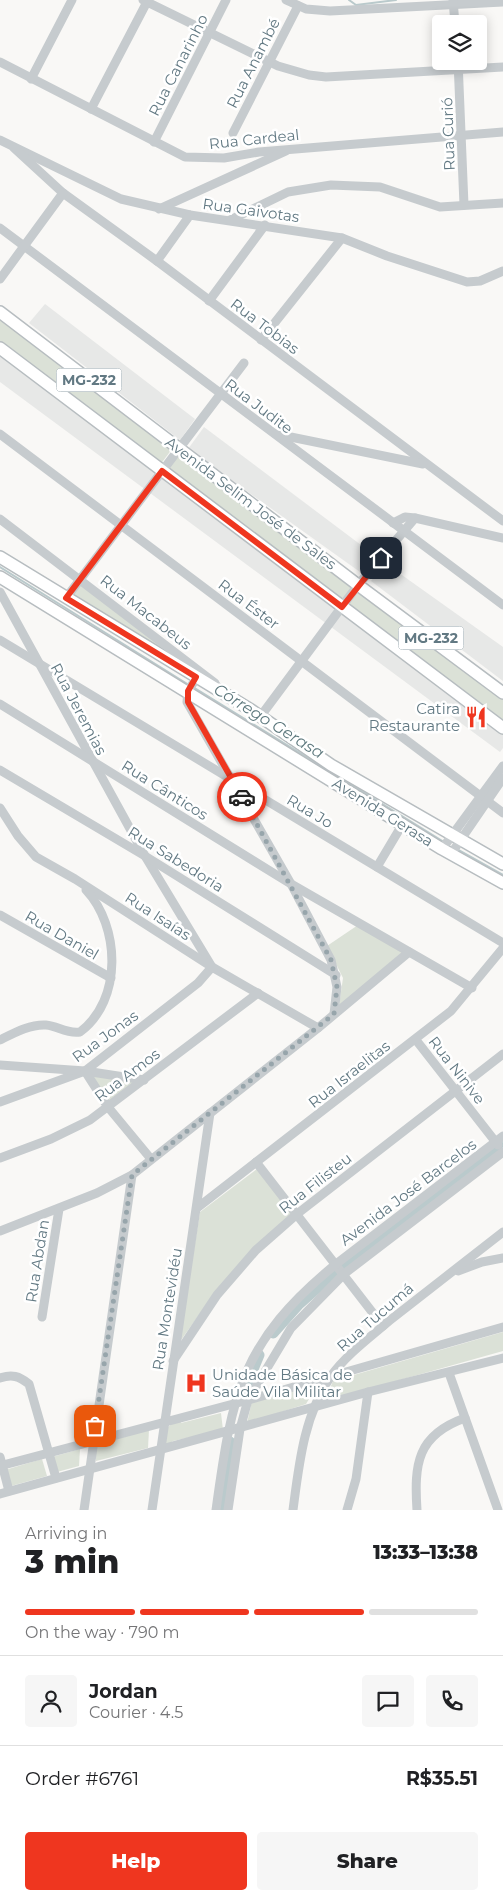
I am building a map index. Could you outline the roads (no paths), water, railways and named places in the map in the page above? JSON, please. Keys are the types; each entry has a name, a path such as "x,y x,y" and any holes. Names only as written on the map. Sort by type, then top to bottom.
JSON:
{"main road":[{"name":"Avenida Selim José de Sales","path":"0,312 358,585 503,692"},
{"name":"Avenida Selim José de Sales","path":"0,348 503,728"},
{"name":"Avenida Gerasa","path":"0,557 255,713 451,844 503,883"},
{"name":"Avenida Gerasa","path":"0,578 188,690 402,825 503,864"}],"street":[{"path":"31,79 72,0"},
{"name":"Rua Canarinho","path":"154,142 226,0"},
{"path":"286,0 311,10 337,11 453,2 503,2"},
{"path":"91,110 146,1 270,63 297,73 326,77 432,68"},
{"path":"453,2 454,15"},
{"name":"Rua Anambé","path":"233,132 298,6"},
{"name":"Rua Cardeal","path":"0,62 185,157 207,159 292,149 503,132"},
{"path":"487,67 503,67"},
{"name":"Rua Curió","path":"459,70 464,205"},
{"name":"Rua Gaivotas","path":"0,140 121,199 159,209 342,238 387,256 467,282 480,281 503,271"},
{"name":"Rua Tobias","path":"14,148 63,193 157,261 503,521"},
{"path":"159,209 292,149"},
{"path":"230,220 288,192 331,184 380,187 440,207 503,203"},
{"path":"0,279 63,193"},
{"path":"157,261 190,215"},
{"path":"210,301 265,225"},
{"name":"Rua Judite","path":"0,228 503,605"},
{"path":"261,340 342,238"},
{"path":"66,598 244,363"},
{"path":"274,433 426,465"},
{"name":"Rua Éster","path":"0,434 503,813"},
{"path":"394,524 405,517 415,518 503,538"},
{"path":"255,713 301,661 358,585 415,518"},
{"name":"Rua Macabeus","path":"0,519 255,713"},
{"name":"Rua Jeremias","path":"0,592 145,856 212,967"},
{"name":"Rua Jo","path":"0,640 503,942"},
{"path":"196,678 188,690 188,702 291,884 331,960 336,975 334,1014"},
{"name":"Rua Cânticos","path":"0,704 291,884 472,988"},
{"path":"451,844 484,798 503,766"},
{"name":"Rua Sabedoria","path":"0,770 145,856 336,975"},
{"path":"484,798 503,778"},
{"name":"Rua Isaías","path":"0,808 18,836 36,856 212,967 318,1028"},
{"path":"377,867 402,825"},
{"path":"0,1040 36,1026 46,1025 63,1032 80,1032 97,1013 111,978 112,961 106,922 102,910 93,897 75,879"},
{"name":"Rua Daniel","path":"0,915 111,978"},
{"name":"Rua Israelitas","path":"197,1208 451,1011 472,988 503,948"},
{"path":"0,1231 97,1193 132,1175 318,1028 408,952"},
{"name":"Rua Jonas","path":"0,1102 85,1071 198,983 212,967"},
{"name":"Rua Amos","path":"0,1158 76,1128 144,1080 258,993"},
{"name":"Rua Ninive","path":"416,1040 501,1146"},
{"name":"Rua Filisteu","path":"173,1362 217,1295 256,1250 297,1214 503,1054"},
{"path":"0,1064 85,1071 144,1080"},
{"path":"85,1071 108,1106 151,1159"},
{"name":"Rua Montevidéu","path":"152,1510 210,1113"},
{"name":"Avenida José Barcelos","path":"216,1510 249,1364 270,1330 297,1298 340,1269 501,1146"},
{"path":"256,1162 383,1326"},
{"path":"84,1510 132,1175"},
{"name":"Rua Abdan","path":"42,1317 59,1209"},
{"name":"Rua Tucumá","path":"293,1510 302,1445 315,1408 331,1376 355,1350 383,1326 503,1232"},
{"path":"479,1252 482,1262"},
{"path":"447,1275 482,1262 503,1258"},
{"name":"Avenida José Barcelos","path":"228,1510 234,1431 241,1402 291,1328 340,1269"},
{"path":"503,1327 241,1402 164,1421 92,1444 1,1463 5,1492 234,1431 368,1392 503,1358"},
{"path":"449,1373 498,1510"},
{"path":"0,1378 13,1375 21,1378 28,1384 56,1478"},
{"path":"347,1510 356,1479 368,1392"},
{"path":"418,1510 417,1468 420,1456 436,1432 446,1424 465,1418"}],"waterway":[{"path":"349,0 356,5 396,0"},
{"name":"Córrego Gerasa","path":"0,567 189,685"},
{"name":"Córrego Gerasa","path":"193,687 444,842"},
{"name":"Córrego Gerasa","path":"457,849 503,875"},
{"path":"273,1333 298,1305 324,1282 498,1145"},
{"path":"241,1398 259,1355"},
{"path":"221,1510 230,1442"}],"place":[{"name":"Catira Restaurante","path":"476,717"},
{"name":"Unidade Básica de Saúde Vila Militar","path":"196,1383"}]}
